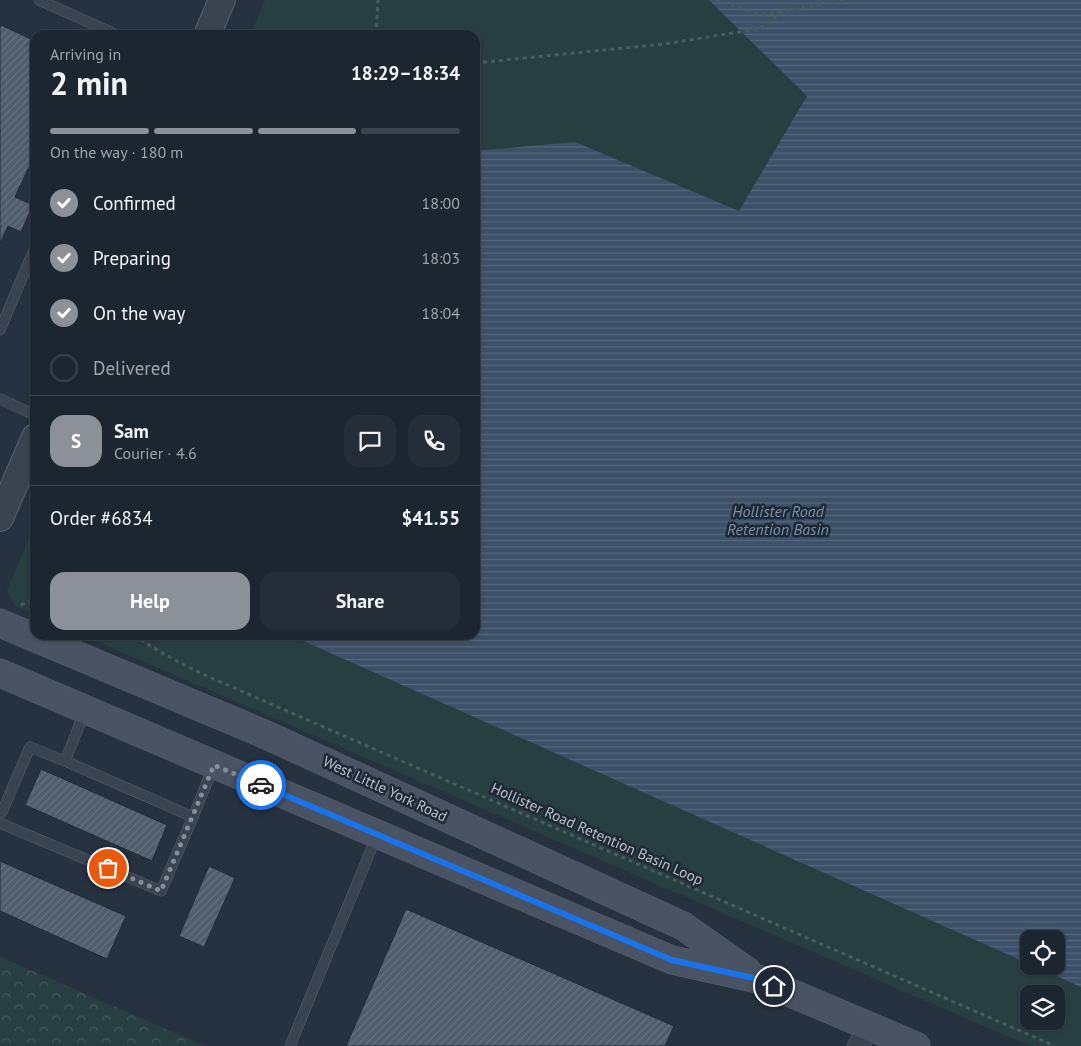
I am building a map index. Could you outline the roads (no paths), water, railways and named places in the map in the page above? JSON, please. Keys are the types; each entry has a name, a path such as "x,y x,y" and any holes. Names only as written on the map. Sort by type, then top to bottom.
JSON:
{"main road":[{"name":"West Little York Road","path":"0,623 30,636"},
{"name":"West Little York Road","path":"40,640 262,733 683,926 758,979 864,1036 912,1045"},
{"name":"West Little York Road","path":"0,673 672,960 758,979"}],"street":[{"path":"209,30 222,0"},
{"path":"0,518 30,449"}],"lane":[{"path":"39,0 105,30"},
{"path":"0,330 30,259"},
{"path":"0,399 30,413"},
{"path":"64,761 85,710"},
{"path":"1,813 30,747 193,817"},
{"path":"0,823 161,891 214,765"},
{"path":"290,1046 377,835"}],"water":[{"name":"Hollister Road Retention Basin","path":"709,0 1081,0 1081,987 1054,975 1065,975 1065,930 1020,930 1020,960 301,640 480,640 480,151 575,142 739,211 807,96"}]}
